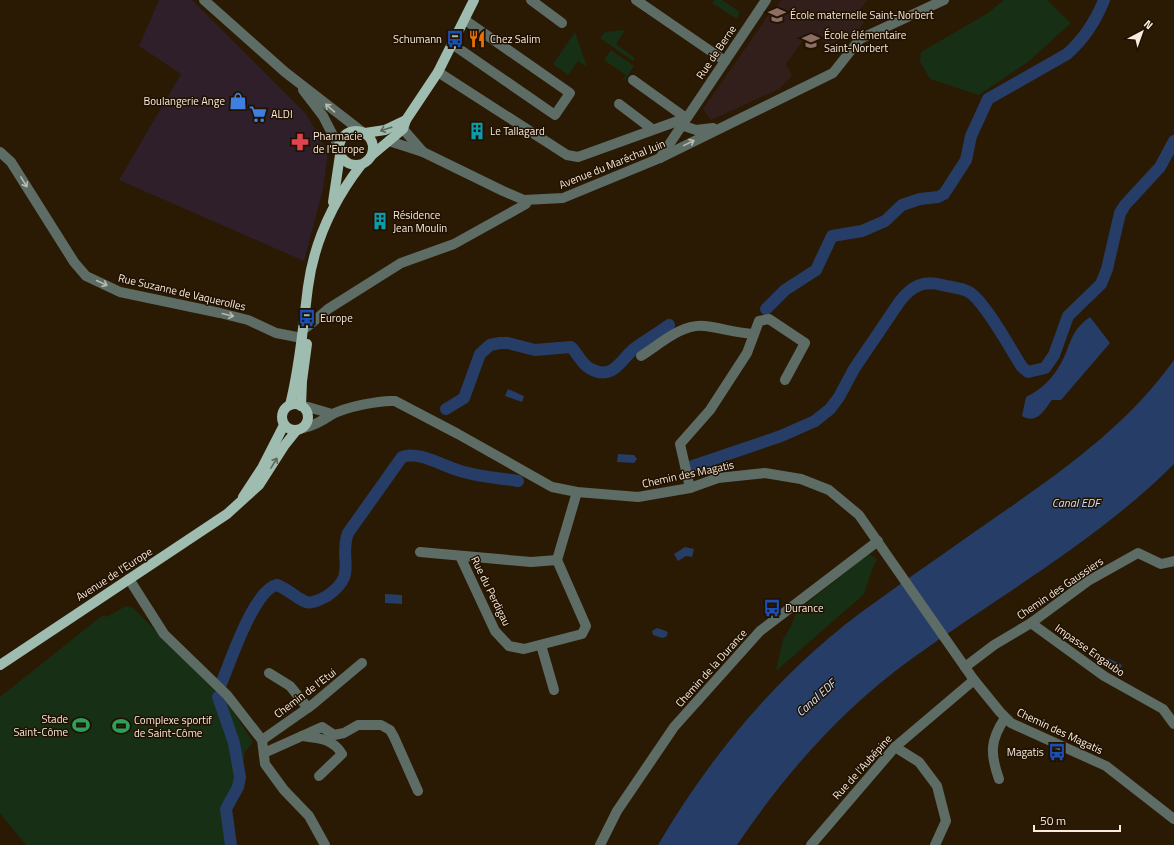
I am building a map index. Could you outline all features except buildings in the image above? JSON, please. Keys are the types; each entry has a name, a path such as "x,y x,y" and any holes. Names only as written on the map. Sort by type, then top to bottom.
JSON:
{"main road":[{"path":"339,151 346,163 356,166 361,165 366,163 372,155 405,125 438,72 474,0"},
{"path":"306,313 306,359 301,388 302,406 308,418 299,430 289,430 284,425 282,413 290,405 306,313 308,286 313,260 332,208 342,138 346,134 356,131 363,132 385,130 405,125"},
{"path":"363,132 371,140 373,150 372,155"},
{"path":"332,208 361,165"},
{"path":"290,405 302,406"},
{"name":"Avenue de l'Europe","path":"240,502 246,490 262,468 284,425"},
{"name":"Avenue de l'Europe","path":"0,665 227,514 259,485 284,446 299,430"}],"street":[{"path":"204,0 297,82 363,132"},
{"path":"531,0 562,22"},
{"path":"636,0 725,61"},
{"name":"Rue de Berne","path":"660,158 766,0"},
{"name":"Avenue du Maréchal Juin","path":"423,152 524,200 563,198 660,158 833,73 860,39 931,3 944,0"},
{"path":"452,44 555,115 570,93 465,20"},
{"path":"438,72 567,155 578,157 652,128 684,122"},
{"path":"632,80 684,122"},
{"path":"297,82 323,116 339,151"},
{"path":"619,104 652,128"},
{"name":"Avenue du Maréchal Juin","path":"684,122 696,130 719,128"},
{"path":"405,125 423,152"},
{"path":"389,141 423,152"},
{"name":"Rue Suzanne de Vaquerolles","path":"0,152 11,162 74,262 86,276 120,292 227,314 248,320 276,333 302,338"},
{"path":"307,328 328,309 401,263 454,244 526,204"},
{"path":"690,488 680,444 710,410 747,353 759,321 769,319 805,343 785,380"},
{"path":"641,356 683,330 694,327 704,326 754,334"},
{"name":"Chemin des Magatis","path":"299,430 319,423 332,414 378,401 395,401 458,434 552,487 577,492 638,497 690,488 718,478 765,473 802,479 829,490 859,515 974,680 1005,718 1011,723 1106,766 1174,819"},
{"path":"302,406 308,406 332,414"},
{"path":"420,552 531,562 557,560 577,492"},
{"name":"Chemin de la Durance","path":"600,845 617,811 674,726 760,631 878,542"},
{"name":"Chemin des Gaussiers","path":"965,667 994,645 1031,623 1088,581 1138,553 1161,564 1174,561"},
{"name":"Rue du Perdigau","path":"460,556 495,631 509,646 524,649 582,634 586,626 557,560"},
{"path":"129,579 164,634 227,695 262,740 266,764 284,790 309,816 325,845"},
{"name":"Impasse Engaubo","path":"1031,623 1104,676 1164,709 1174,724"},
{"path":"541,645 554,690"},
{"name":"Chemin de l'Etui","path":"262,740 308,708 362,663"},
{"path":"269,673 290,686 308,708"},
{"name":"Rue de l'Aubépine","path":"811,845 895,747 974,680"},
{"path":"999,779 992,760 994,738 998,728 1005,718"},
{"path":"264,753 322,727 334,735 344,733 358,725 381,725 390,730 418,791"},
{"path":"302,736 326,740 337,746 342,754 318,776"},
{"path":"895,747 919,762 937,786 946,822 935,845"}],"shaded area":[{"path":"159,0 192,0 307,115 328,153 323,189 304,261 119,180 181,74 139,46"},
{"path":"781,0 867,0 856,16 864,22 857,32 829,45 819,39 813,46 803,40 786,64 792,76 779,89 711,120 703,109 772,10 773,11"}],"green space":[{"path":"714,0 722,0 740,12 737,19 712,3"},
{"path":"1004,0 1047,0 1071,23 1028,62 979,95 930,79 920,61 921,52 988,13"},
{"path":"625,30 616,44 635,58 633,61 600,38 605,32"},
{"path":"575,32 587,67 578,61 568,75 553,64"},
{"path":"611,50 634,66 624,81 623,80 626,75 604,60"},
{"path":"869,554 877,559 863,595 776,671 783,639 790,628 797,611"},
{"name":"Complexe sportif de Saint-Côme","path":"126,606 133,608 215,690 231,708 253,742 245,752 242,770 244,778 242,792 232,802 231,845 26,845 0,813 0,697 103,615 106,617"}],"water":[{"path":"1090,317 1110,343 1061,400 1052,400 1043,412 1036,418 1032,419 1022,416 1026,397 1033,394 1044,385 1054,374 1062,361 1077,329"},
{"name":"Canal EDF","path":"1174,360 1174,464 1112,519 1046,567 943,636 885,679 860,700 815,745 794,769 737,845 658,845 702,776 727,744 753,712 810,654 874,603 1075,460 1138,404"},
{"path":"508,389 524,396 522,402 505,396"},
{"path":"618,454 634,455 637,459 634,463 617,462"},
{"path":"685,547 694,549 692,557 686,556 678,561 674,554"},
{"path":"385,594 402,595 402,604 385,603"},
{"path":"657,628 668,633 666,637 662,638 653,635 652,631"},
{"path":"1108,658 1122,665 1119,671 1105,664"}],"waterway":[{"path":"766,309 785,290 816,270 832,236 862,231 885,221 902,205 920,199 938,197 944,194 966,160 971,136 988,99 1067,54 1088,29 1104,0"},
{"path":"690,467 781,436 815,421 830,409 839,397 854,369 900,301 909,291 924,284 935,284 969,292 982,305 1022,367 1028,372 1045,368 1054,355 1068,316 1101,284 1107,269 1120,213 1125,205 1160,167 1174,141"},
{"path":"446,409 464,398 480,354 490,345 508,343 535,350 571,347 586,366 597,372 604,372 615,368 635,348 669,325"},
{"path":"221,684 244,628 260,599 268,590 277,585 306,602 314,602 327,596 337,588 345,574 345,552 348,533 402,457 409,455 416,456 433,460 470,474 518,481"},
{"path":"218,697 234,743 240,777 238,787 226,809 231,845"}],"place":[{"name":"École maternelle Saint-Norbert","path":"777,15"},
{"name":"Schumann","path":"455,39"},
{"name":"Chez Salim","path":"477,39"},
{"name":"École élémentaire Saint-Norbert","path":"811,41"},
{"name":"Boulangerie Ange","path":"238,101"},
{"name":"ALDI","path":"258,114"},
{"name":"Le Tallagard","path":"477,131"},
{"name":"Pharmacie de l'Europe","path":"300,142"},
{"name":"Résidence Jean Moulin","path":"380,221"},
{"name":"Europe","path":"307,318"},
{"name":"Durance","path":"772,608"},
{"name":"Stade Saint-Côme","path":"81,725"},
{"name":"Complexe sportif de Saint-Côme","path":"121,726"},
{"name":"Magatis","path":"1057,752"}]}
